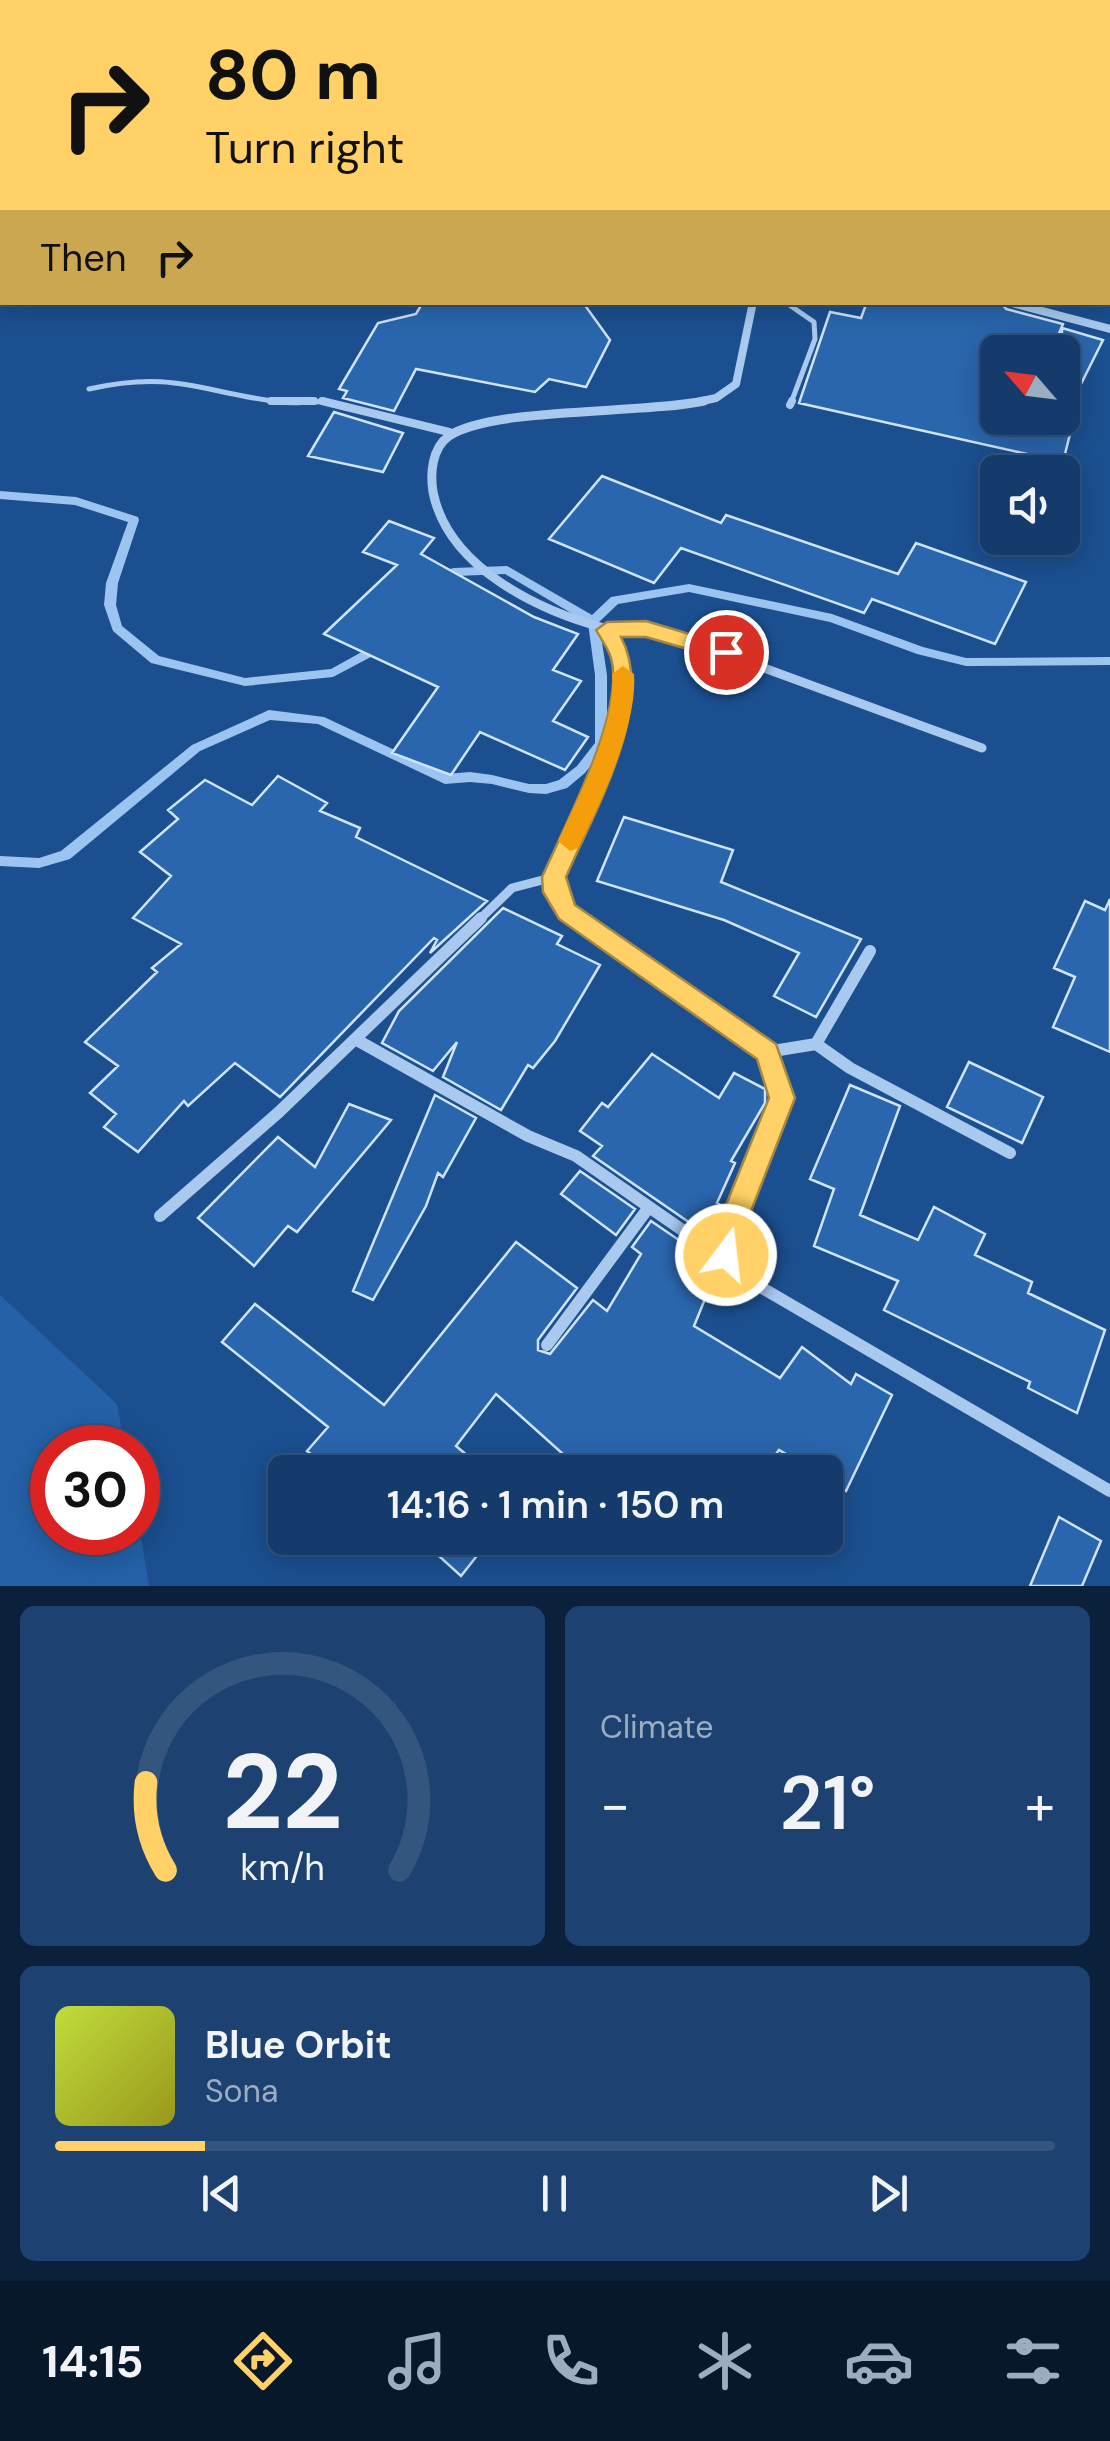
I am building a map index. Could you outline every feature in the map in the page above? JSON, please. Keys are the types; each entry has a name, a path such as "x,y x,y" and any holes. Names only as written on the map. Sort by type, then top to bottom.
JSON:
{"street":[{"path":"752,305 736,384 724,396 628,412 491,421 449,432 433,453 434,502 462,551 531,602 607,630 646,629 698,643 982,748"},
{"path":"1019,305 1110,329"},
{"path":"607,630 622,658 624,694 598,779 554,877 555,892 567,912 767,1052 782,1098 725,1242 726,1255"},
{"path":"160,1216 512,888 554,877"},
{"path":"816,1044 870,951"},
{"path":"354,1039 528,1136 576,1156 726,1255 756,1285 1110,1491"},
{"path":"767,1052 816,1044 850,1068 1010,1153"},
{"path":"547,1345 648,1207"}],"lane":[{"path":"789,305 814,322 816,340 790,405"},
{"path":"89,389 133,380 172,379 282,404 320,400 434,424 449,432"}],"shaded area":[{"path":"0,1295 117,1404 121,1425 30,1425 30,1555 144,1555 149,1586 0,1586"}],"building":[{"path":"421,305 585,305 610,340 586,387 549,379 535,392 416,369 394,411 343,398 347,391 339,389 378,323 416,314"},
{"path":"866,305 1003,305 1063,324 1058,335 980,335 980,435 1070,435 1065,455 1032,455 799,403 830,312 861,318"},
{"path":"1062,328 1103,340 1080,386 1080,335 1062,335"},
{"path":"334,412 403,433 383,472 308,456"},
{"path":"602,476 721,523 726,515 898,574 916,543 1026,582 995,644 872,599 864,613 681,548 654,583 549,539"},
{"path":"389,521 434,538 421,554 534,617 578,634 553,670 581,681 553,721 588,737 565,770 480,732 451,775 392,753 438,687 324,634 397,565 363,552"},
{"path":"278,776 327,803 320,811 360,828 356,837 487,901 430,953 437,940 434,938 280,1097 235,1063 188,1106 184,1101 138,1152 104,1127 116,1114 90,1093 118,1066 85,1042 157,972 152,968 181,944 133,918 171,876 140,852 178,819 168,810 205,780 252,805"},
{"path":"624,817 733,850 721,882 861,939 816,1017 774,996 799,953 724,920 597,881"},
{"path":"1110,899 1110,1052 1053,1027 1075,977 1054,968 1085,901 1105,910"},
{"path":"503,908 562,936 557,944 600,965 555,1041 533,1068 528,1065 501,1110 443,1077 457,1042 433,1071 382,1043 399,1011"},
{"path":"652,1054 719,1098 734,1073 765,1089 765,1103 731,1161 735,1163 717,1203 724,1207 706,1234 593,1156 602,1146 580,1131 602,1103 608,1107"},
{"path":"969,1062 1043,1097 1022,1143 947,1107"},
{"path":"850,1085 900,1106 860,1215 918,1240 934,1207 985,1234 975,1255 1032,1282 1028,1293 1105,1330 1077,1413 1028,1388 1030,1382 884,1310 898,1281 814,1246 834,1189 810,1179"},
{"path":"435,1095 476,1118 443,1177 438,1173 426,1206 373,1300 353,1291"},
{"path":"349,1104 391,1120 297,1232 288,1226 254,1266 198,1218 278,1137 315,1167"},
{"path":"580,1171 635,1209 616,1235 561,1194"},
{"path":"651,1221 695,1251 683,1270 712,1282 694,1326 780,1378 802,1347 851,1384 856,1374 892,1395 846,1491 843,1455 787,1455 779,1450 775,1455 564,1455 496,1394 456,1446 467,1455 312,1455 307,1451 328,1427 222,1342 255,1304 384,1405 516,1242 577,1288 538,1340 538,1350 550,1354 593,1300 607,1311 641,1254 632,1247"},
{"path":"1059,1517 1101,1541 1082,1586 1030,1586"},
{"path":"438,1555 478,1555 461,1576"}],"waterway":[{"path":"0,495 76,501 134,520 112,583 110,605 117,628 155,660 245,682 333,673 380,647"},
{"path":"444,583 454,572 507,570 593,621"},
{"path":"593,621 615,600 689,588 832,618 921,651 966,662 1110,661"},
{"path":"0,861 39,863 65,855 196,748 269,715 320,720 445,779 492,779 546,789 563,784 581,770 601,744 601,675 593,621"}],"slow traffic":[{"path":"570,841 598,779 624,694 623,674"}],"route":[{"path":"726,652 646,629 607,630 622,658 624,694 598,779 554,877 555,892 567,912 767,1052 782,1098 725,1242 726,1255"}]}
